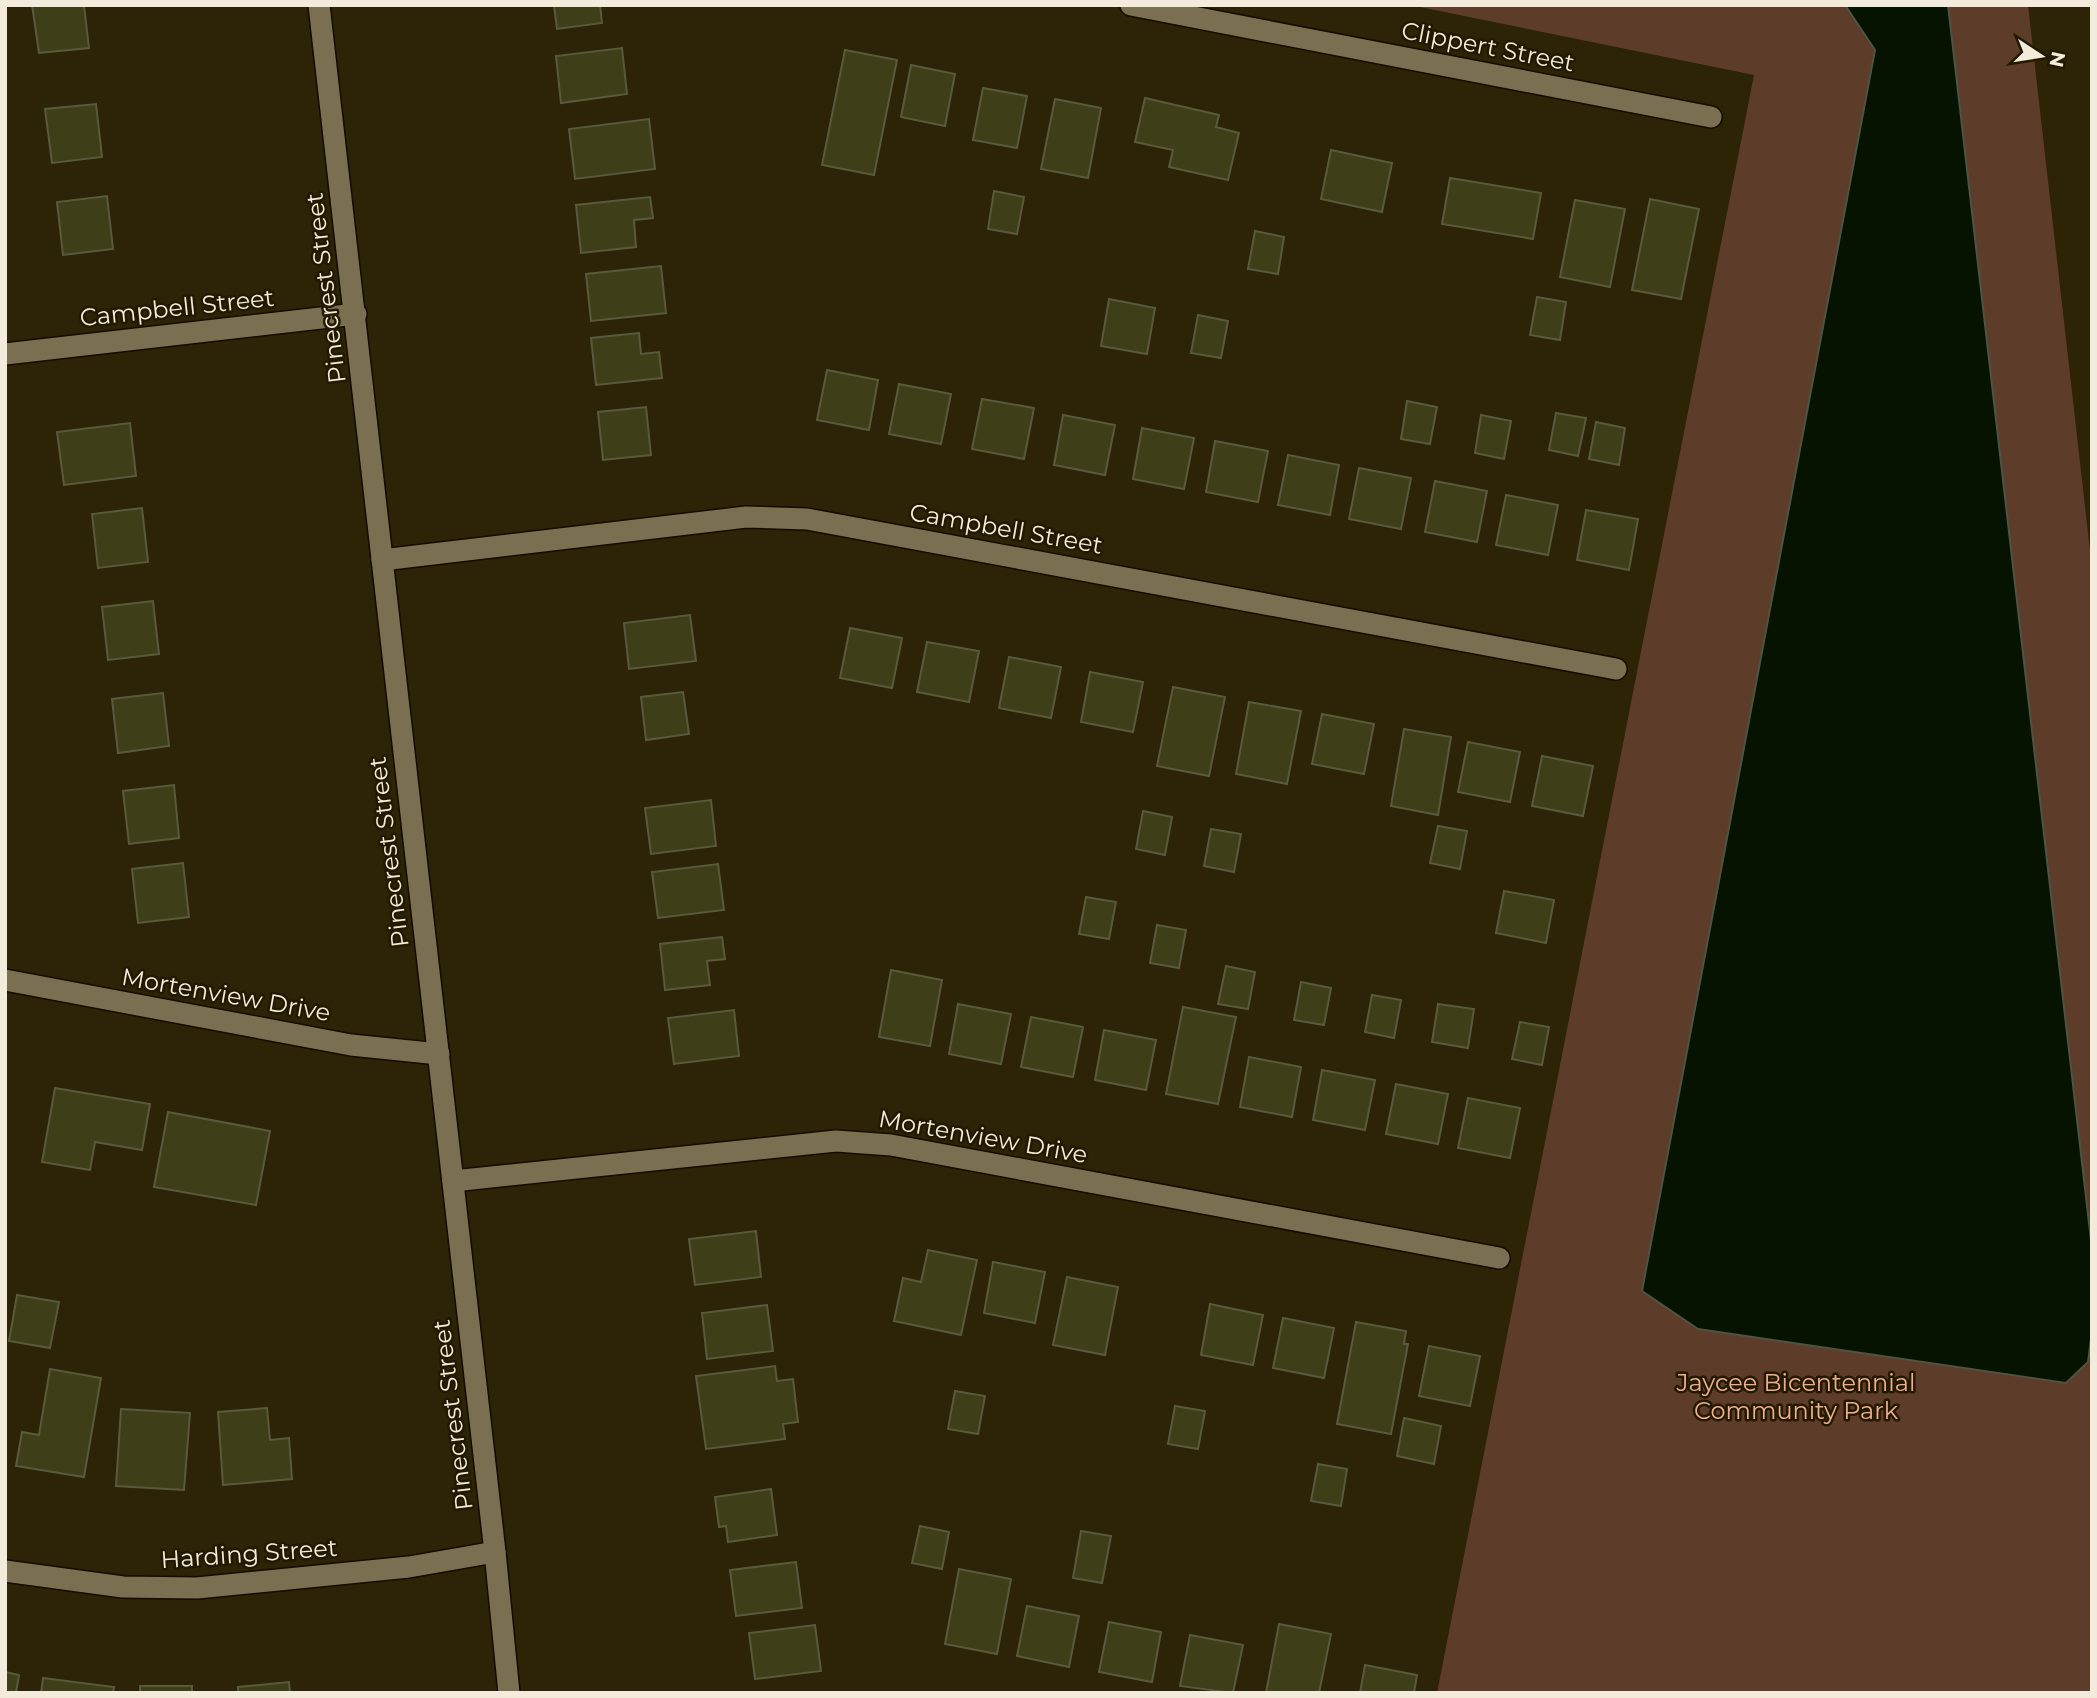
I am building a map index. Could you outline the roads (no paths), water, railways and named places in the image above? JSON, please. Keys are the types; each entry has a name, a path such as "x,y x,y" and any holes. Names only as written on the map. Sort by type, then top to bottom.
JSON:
{"street":[{"name":"Pinecrest Street","path":"319,5 356,314 509,1693"},
{"name":"Clippert Street","path":"1131,5 1711,117"},
{"name":"Campbell Street","path":"5,354 356,314"},
{"name":"Campbell Street","path":"382,559 734,518 807,519 1616,669"},
{"name":"Mortenview Drive","path":"5,981 351,1045 439,1054"},
{"name":"Mortenview Drive","path":"453,1181 836,1141 891,1145 1499,1258"},
{"name":"Harding Street","path":"5,1571 123,1587 197,1588 409,1567 495,1552"}],"park label":[{"name":"Jaycee Bicentennial Community Park","path":"1796,1397"}]}
